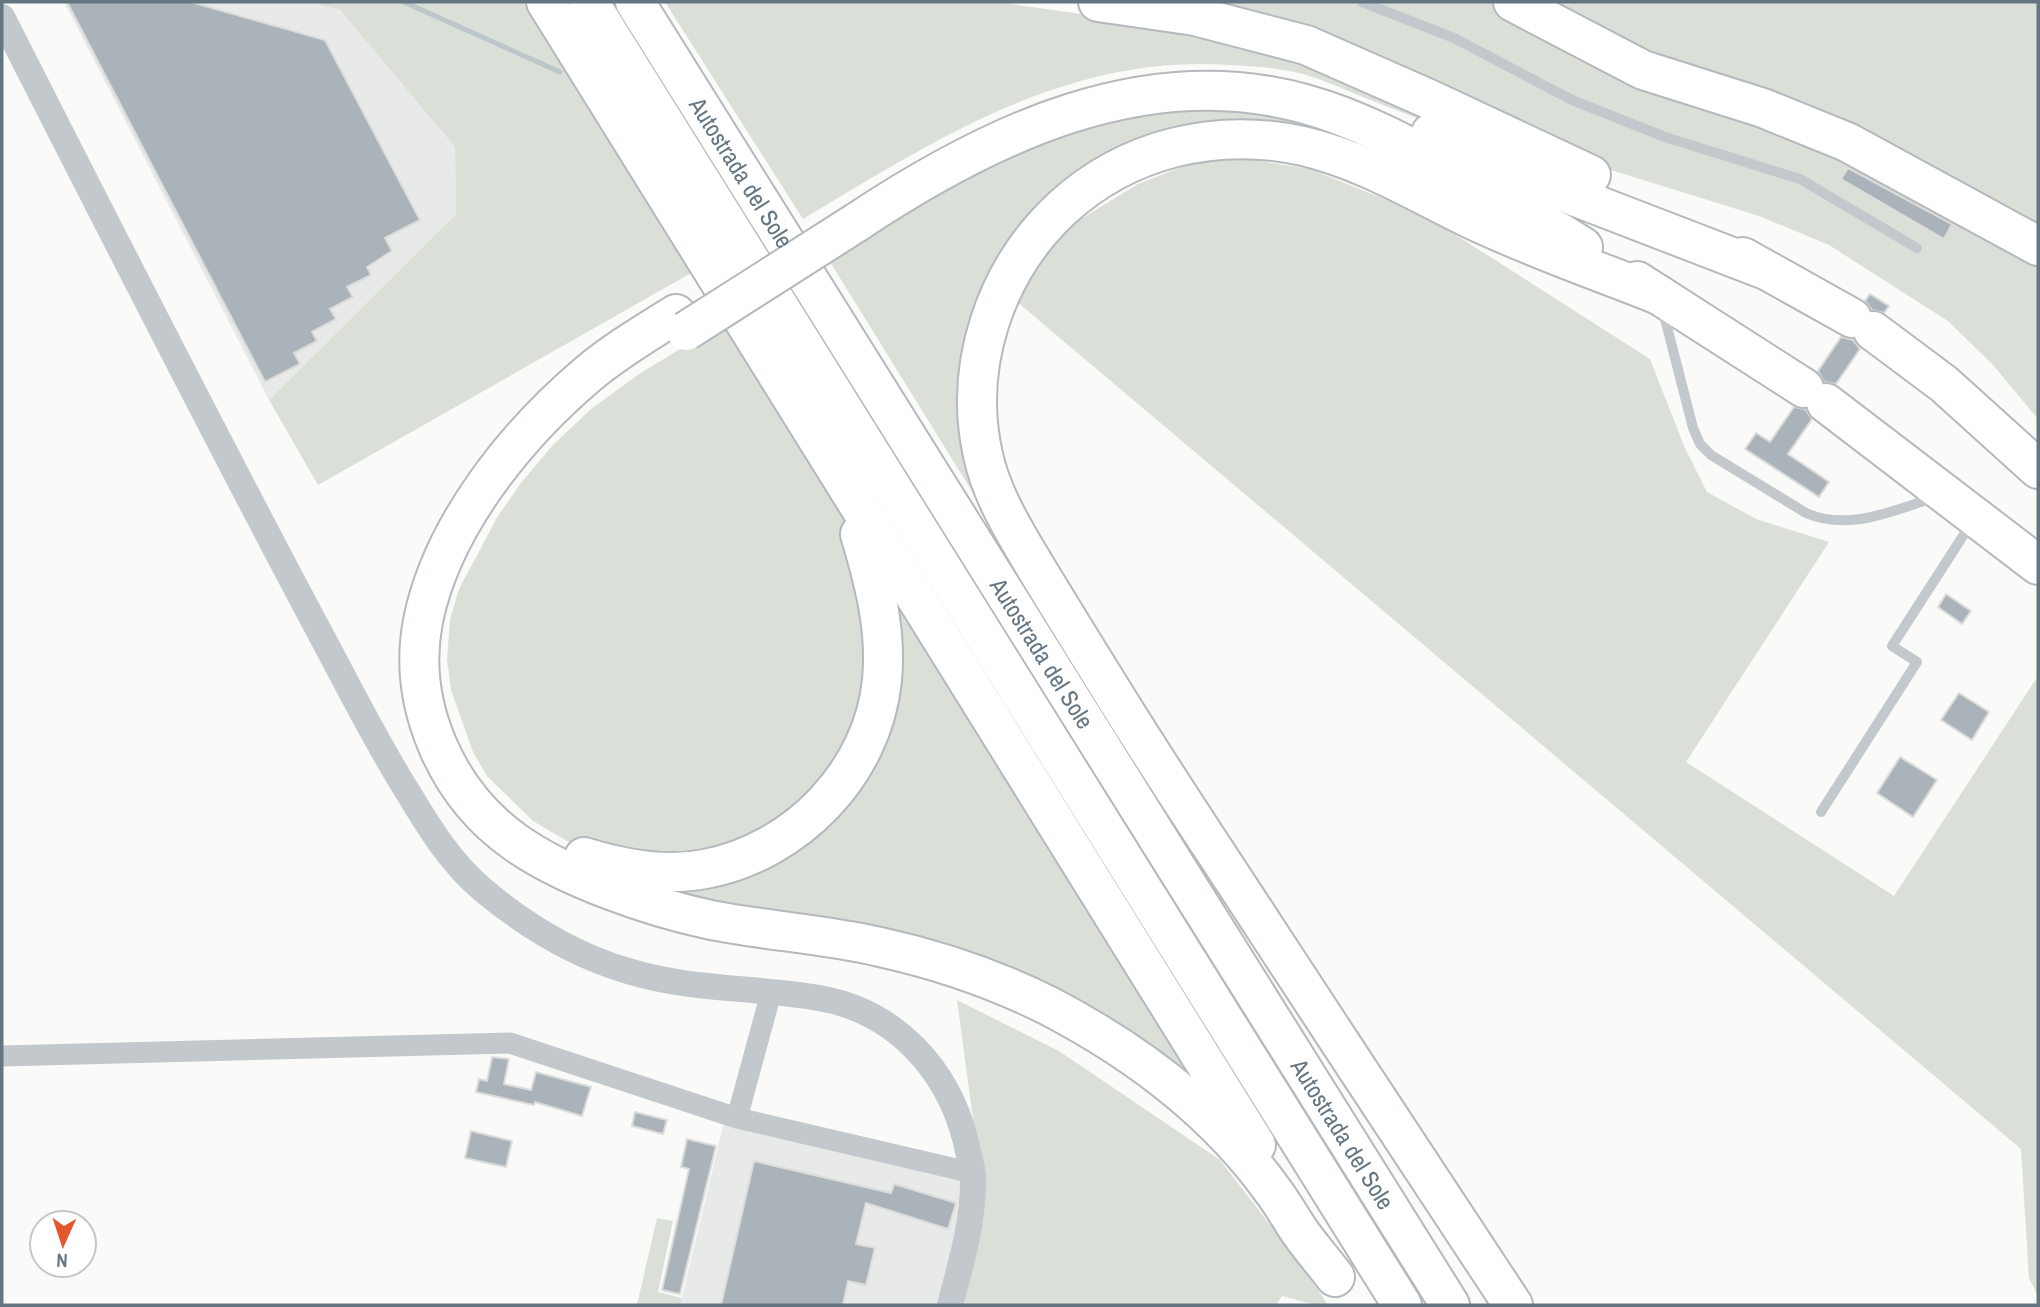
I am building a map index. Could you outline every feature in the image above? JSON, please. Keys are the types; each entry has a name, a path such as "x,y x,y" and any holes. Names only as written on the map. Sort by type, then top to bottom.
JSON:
{"highway":[{"path":"546,2 1181,1023 1344,1291"},
{"name":"Autostrada del Sole","path":"589,2 1402,1305"},
{"name":"Autostrada del Sole","path":"635,2 1450,1305"},
{"path":"1098,2 1195,16 1306,45 1431,100 1681,219 1862,325 1944,384 2038,469"},
{"path":"1513,2 1643,70 1763,108 1847,142 2038,246"},
{"path":"829,461 850,506 868,561 876,591 883,655 879,703 871,729 860,754 827,801 806,821 757,853 703,869 673,871 641,870 611,865 583,856 547,838 516,816 493,794 473,767 457,737 440,680 439,645 452,587 465,558 504,493 528,461 580,405 681,323 851,215 954,141 1041,100 1124,78 1206,72 1248,74 1327,89 1576,197 1763,269"},
{"path":"851,215 949,164 1045,120 1092,107 1150,95 1196,92 1243,93 1304,103 1397,139 1532,214 1815,395 2038,565"},
{"path":"1514,1305 1137,731 1023,546 983,459 976,402 982,348 998,297 1025,250 1059,211 1100,178 1132,161 1185,144 1211,139 1242,139 1305,147 1346,160 1380,173 1517,239 1659,295"},
{"path":"681,323 622,348 588,374 544,417 496,470 448,551 426,608 420,636 419,662 421,690 435,740 445,762 464,791 487,818 513,841 551,864 585,879 689,915 853,941 962,969 1046,1005 1101,1034 1172,1085 1243,1154 1273,1191 1344,1291"},
{"path":"1412,1244 1459,1305"}],"street":[{"path":"2,17 259,519 392,768 439,844 480,888 515,916 567,947 629,972 818,998 847,1005 879,1019 898,1032 937,1073 954,1103 973,1173 968,1239 950,1305"},
{"path":"737,1118 771,993"},
{"path":"2,1056 510,1044 737,1118 973,1173"}],"lane":[{"path":"1362,2 1454,38 1572,100 1665,137 1800,179 1917,248"},
{"path":"1659,295 1693,429 1700,444 1711,455 1821,520 1858,521 1961,505"},
{"path":"1821,812 1917,662 1892,646 1961,505"}],"shaded area":[{"path":"64,2 309,2 340,10 455,147 456,214 269,400"},
{"path":"309,2 539,2 700,268 318,485 269,400 456,214 455,147 340,10"},
{"path":"665,2 997,2 1138,22 1222,38 1309,65 1516,157 1303,74 1248,66 1170,65 1113,73 1058,88 1005,108 903,160 803,219"},
{"path":"1158,2 1497,2 1763,117 2038,258 2038,419 1993,365 1948,321 1829,245 1759,216 1579,160"},
{"path":"1532,2 2038,2 2038,235 1742,91"},
{"path":"1223,107 1332,127 1441,195 1185,135 998,278 983,509 827,257 941,182 1102,118"},
{"path":"1215,154 1310,169 1426,216 1650,359 1684,446 1707,492 1756,519 1829,542 1686,762 1894,896 2038,676 2038,1296 2029,1278 2021,1149 1016,301 1033,268 1071,225 1138,184"},
{"path":"730,319 833,491 855,544 871,707 816,804 718,861 604,856 567,841 533,821 487,776 473,752 451,690 447,659 450,620 459,589 498,516 552,446 591,409 639,374"},
{"path":"882,577 1217,1104 1106,1028 738,919 619,876 664,883 856,779"},
{"path":"957,1000 1059,1051 1220,1160 1302,1266 1328,1305 1316,1305 1282,1296 1276,1305 948,1305 980,1171"},
{"path":"724,1122 980,1171 949,1305 680,1305"},
{"path":"657,1218 673,1221 658,1292 682,1298 680,1305 637,1305"}],"building":[{"path":"67,2 191,2 325,40 420,220 385,238 392,251 367,267 371,275 347,287 353,297 330,309 336,319 312,332 317,341 294,353 300,364 265,382"},
{"path":"1848,168 1952,224 1944,239 1841,179"},
{"path":"1870,294 1889,306 1884,313 1872,310 1865,301"},
{"path":"1841,337 1853,340 1860,349 1836,384 1824,382 1818,371"},
{"path":"1794,407 1805,409 1812,419 1788,454 1829,482 1819,497 1745,449 1756,433 1770,442"},
{"path":"1946,594 1971,611 1962,624 1938,607"},
{"path":"1959,693 1989,712 1972,740 1941,720"},
{"path":"1900,757 1937,780 1913,817 1877,793"},
{"path":"492,1057 509,1059 504,1084 531,1090 536,1072 591,1087 582,1116 535,1102 534,1105 476,1092 479,1079 487,1081"},
{"path":"635,1112 667,1120 663,1134 632,1126"},
{"path":"471,1131 512,1141 506,1167 465,1158"},
{"path":"687,1139 716,1146 680,1294 662,1290 689,1169 681,1167"},
{"path":"754,1161 891,1193 894,1184 956,1203 948,1229 866,1203 856,1244 875,1248 866,1285 848,1281 843,1305 721,1305"}],"waterway":[{"path":"404,2 560,72"}]}
